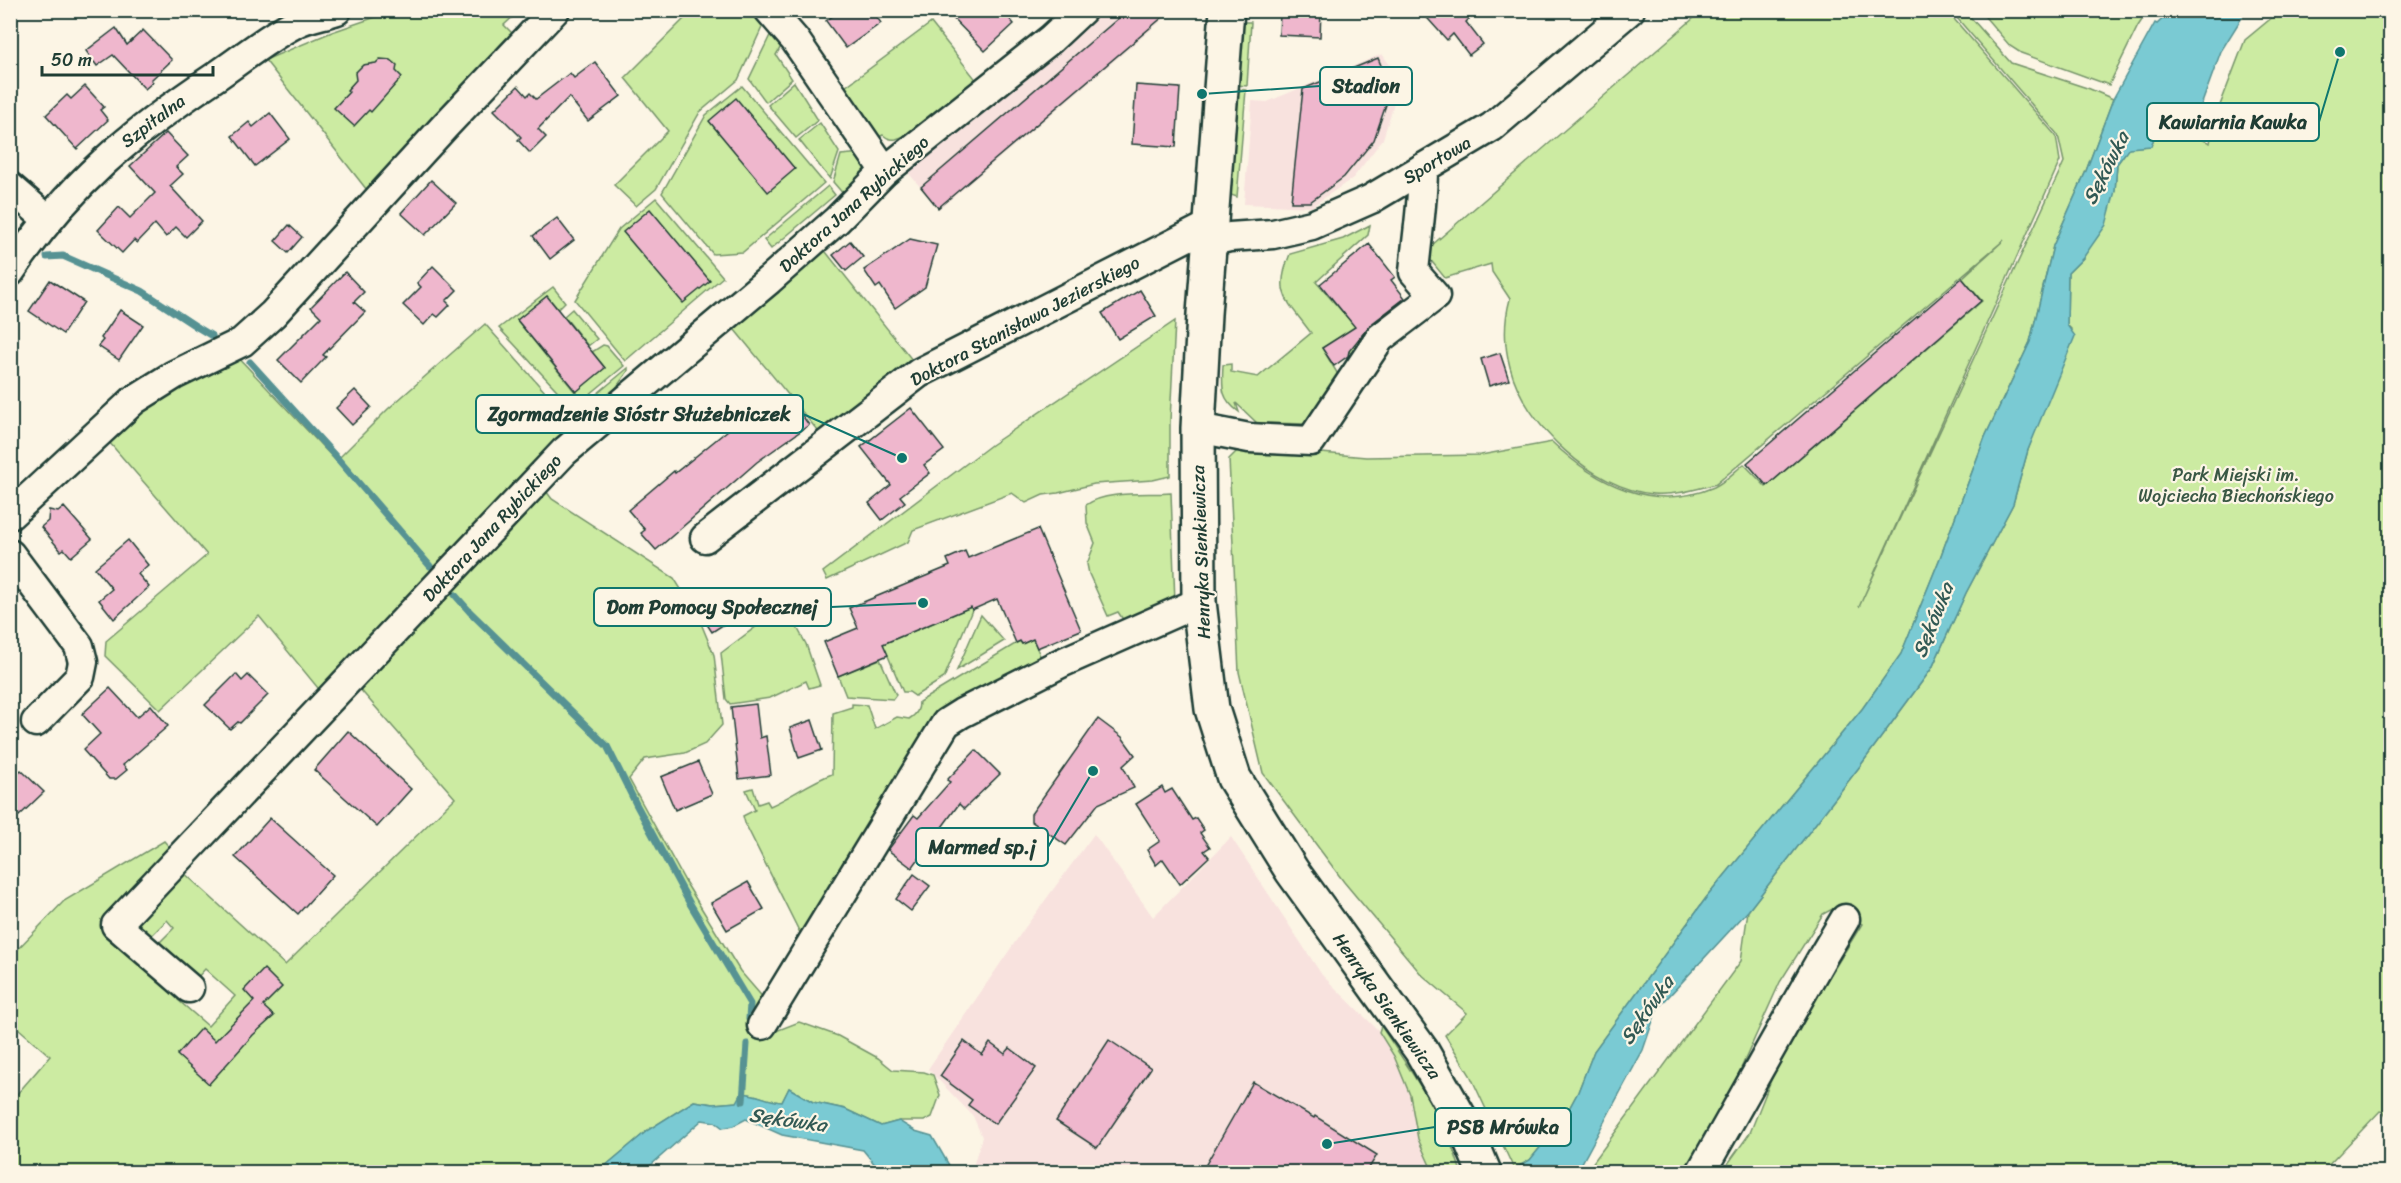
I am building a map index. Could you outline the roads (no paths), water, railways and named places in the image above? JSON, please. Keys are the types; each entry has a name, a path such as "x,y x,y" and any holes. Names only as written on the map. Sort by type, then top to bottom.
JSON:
{"main road":[{"name":"Henryka Sienkiewicza","path":"1227,10 1198,428 1199,602 1212,709 1234,778 1292,871 1421,1050 1466,1129 1484,1173"}],"street":[{"path":"10,515 134,400 174,375 242,342 269,318 555,10"},
{"path":"769,10 795,40 885,171"},
{"name":"Doktora Jana Rybickiego","path":"189,988 116,925 564,452 729,315 837,220 885,171 1051,39 1082,10"},
{"name":"Sportowa","path":"1210,234 1230,237 1273,234 1312,225 1361,204 1492,127 1630,10"},
{"name":"Szpitalna","path":"10,272 47,219 125,141 158,115 295,23 323,13"},
{"path":"1198,428 1249,438 1311,441 1380,338 1435,296 1414,272 1423,200 1423,168"},
{"path":"10,187 47,219"},
{"name":"Doktora Stanisława Jezierskiego","path":"705,538 919,373 1210,234"},
{"path":"10,554 79,646 83,662 80,677 36,722"},
{"path":"762,1025 946,723 1061,663 1199,602"},
{"path":"1701,1173 1845,919"}],"water":[{"name":"Sękówka","path":"2171,11 2246,11 2221,51 2194,125 2164,111 2151,146 2129,148 2117,164 2115,191 2106,225 2083,258 2068,273 2067,325 2075,336 2028,450 2013,504 1966,593 1932,668 1748,911 1657,1009 1643,1050 1577,1172 1512,1172 1530,1160 1564,1118 1578,1092 1594,1051 1706,898 1862,709 1901,654 1985,437 2030,342 2053,246 2086,171 2113,99 2155,23 2157,24"},
{"name":"Sękówka","path":"789,1088 813,1102 845,1109 881,1126 899,1121 915,1131 932,1136 953,1172 881,1172 863,1150 782,1135 746,1119 723,1128 715,1122 702,1120 643,1172 598,1172 648,1130 694,1101 713,1104 737,1102 742,1093 782,1102"}],"waterway":[{"path":"47,257 63,256 142,291 197,327"},
{"path":"197,327 212,336"},
{"path":"250,362 337,458"},
{"path":"337,458 430,566"},
{"path":"455,595 607,746 689,902 750,1004 749,1019"},
{"name":"Sękówka","path":"743,1101 747,1044"}],"place":[{"name":"Kawiarnia Kawka","path":"2340,52"},
{"name":"Stadion","path":"1202,94"},
{"name":"Zgormadzenie Sióstr Służebniczek","path":"902,458"},
{"name":"Dom Pomocy Społecznej","path":"923,603"},
{"name":"Marmed sp.j","path":"1093,771"},
{"name":"PSB Mrówka","path":"1327,1144"}],"park label":[{"name":"Park Miejski im. Wojciecha Biechońskiego","path":"2236,485"}]}
